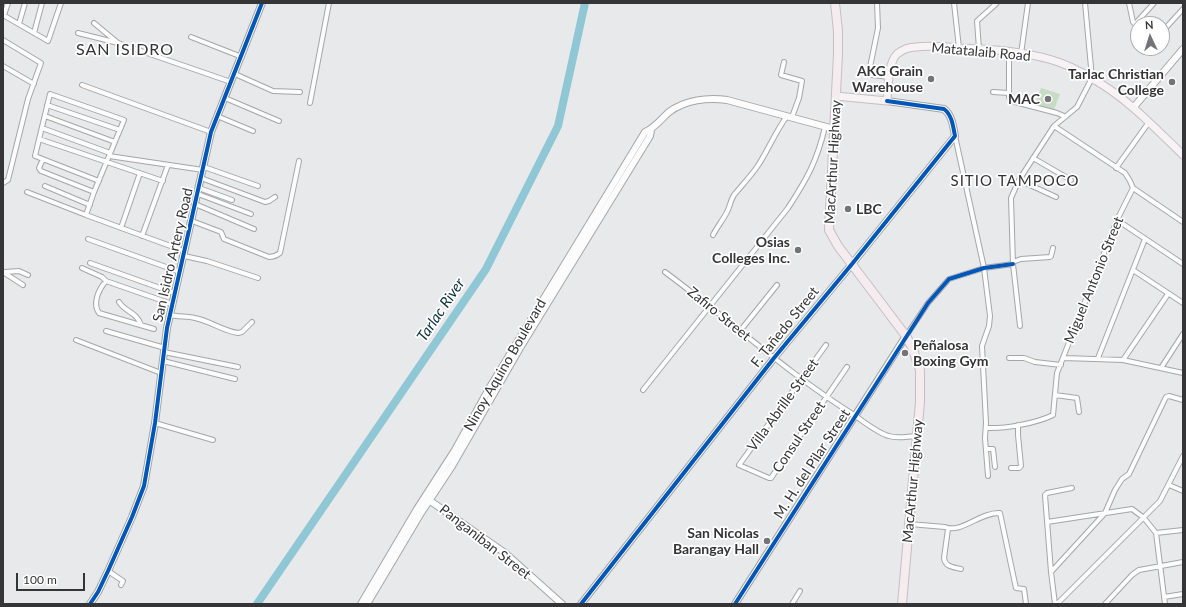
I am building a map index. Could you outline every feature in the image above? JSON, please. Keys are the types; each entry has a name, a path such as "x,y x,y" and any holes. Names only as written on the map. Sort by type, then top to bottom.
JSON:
{"highway":[{"name":"MacArthur Highway","path":"835,3 838,54 829,228 838,246 906,336 912,347 920,370 921,385 902,604"}],"main road":[{"name":"San Isidro Artery Road","path":"90,604 98,592 108,571 144,486 155,423 167,328 203,168 217,116 242,57 262,3"},
{"name":"Matatalaib Road","path":"887,101 894,58 906,49 928,46 979,48 1054,60 1092,78 1118,95 1183,155"},
{"path":"1133,108 1183,50"},
{"path":"836,96 944,109 948,112 951,118 955,136"},
{"name":"Ninoy Aquino Boulevard","path":"367,604 490,387 645,132 651,130 671,111 680,106 698,100 714,98 727,100 834,129"},
{"name":"F. Tañedo Street","path":"581,604 774,358 955,136"},
{"name":"M. H. del Pilar Street","path":"735,604 906,336"},
{"name":"Ninoy Aquino Boulevard","path":"361,604 427,498"},
{"name":"Panganiban Street","path":"427,498 505,554 562,604"}],"street":[{"path":"8,3 4,15 48,41 61,3"},
{"path":"19,24 25,3"},
{"path":"34,33 42,3"},
{"path":"310,103 329,3"},
{"path":"878,3 878,28 869,72 872,75 890,77"},
{"path":"954,3 960,48"},
{"path":"979,48 977,21 997,3"},
{"path":"1021,54 1028,3"},
{"path":"1020,326 1013,263 1011,198 1019,180 1054,126 1064,116 1077,107 1092,78 1085,3"},
{"path":"1128,3 1131,16"},
{"path":"1144,16 1154,3"},
{"path":"1170,23 1183,9"},
{"path":"94,23 118,43"},
{"path":"78,33 118,43 231,82"},
{"path":"191,37 242,57"},
{"path":"3,40 40,61 41,65 28,99 8,180 3,183"},
{"path":"1009,52 1009,99 1011,101 1064,116"},
{"path":"713,236 727,213 732,199 759,164 772,142 779,126 789,117 799,98 802,81 781,75 784,62"},
{"path":"3,66 34,84"},
{"path":"235,74 273,91 300,92"},
{"path":"82,85 212,132"},
{"path":"993,92 1009,93"},
{"path":"86,215 94,192 99,181 107,162 109,155 124,121 49,94 35,156 99,181"},
{"path":"225,98 279,121"},
{"path":"47,105 120,130"},
{"path":"45,116 115,142"},
{"path":"217,116 253,131"},
{"path":"1116,168 1148,122"},
{"path":"1054,126 1128,176 1133,188 1183,222"},
{"path":"643,390 788,208 807,179 818,155 825,127"},
{"path":"42,128 109,155 203,168 258,186"},
{"path":"955,136 984,268 990,320 982,346 986,428 985,438 988,476"},
{"path":"39,140 163,181"},
{"path":"1033,158 1071,180"},
{"path":"43,159 39,168 41,171 94,192"},
{"path":"192,221 220,232 224,239 269,257 276,256 280,253 299,161"},
{"path":"142,236 168,164"},
{"path":"121,228 140,173"},
{"path":"201,178 265,202 275,197"},
{"path":"1019,180 1056,197"},
{"path":"46,186 90,205"},
{"name":"Miguel Antonio Street","path":"1055,395 1057,373 1117,220 1133,188"},
{"path":"198,191 232,200"},
{"path":"198,191 251,214"},
{"path":"27,192 184,253 258,278"},
{"path":"195,204 254,229"},
{"path":"1117,220 1183,264"},
{"path":"88,239 180,272"},
{"path":"1098,358 1145,239"},
{"path":"906,336 928,303 946,281 956,276 984,268 1013,263 1021,259 1050,257 1053,248"},
{"path":"90,263 174,293"},
{"path":"82,268 102,277 106,281 172,304"},
{"path":"1133,270 1183,303"},
{"path":"4,272 16,271 28,275"},
{"path":"4,272 23,285"},
{"name":"Zafiro Street","path":"665,272 826,397 888,436 917,436"},
{"path":"106,281 96,300 97,310 99,313 154,329"},
{"path":"740,331 777,286"},
{"path":"1123,360 1168,294"},
{"path":"119,302 123,307 136,316 141,325"},
{"path":"170,315 195,318 238,333 242,332 252,322"},
{"path":"106,331 165,350 238,367"},
{"path":"1161,368 1183,334"},
{"path":"76,340 162,373"},
{"name":"Villa Abrille Street","path":"739,465 826,345"},
{"path":"1009,358 1024,358 1035,362 1061,365"},
{"path":"1064,358 1123,360 1183,373"},
{"path":"163,361 235,379"},
{"name":"Consul Street","path":"739,465 771,478 847,367"},
{"path":"986,428 1032,423 1053,415 1055,395 1077,398 1079,412"},
{"path":"1051,572 1105,513 1115,490 1122,479 1129,474 1163,400 1169,396 1183,400"},
{"path":"155,423 213,440"},
{"path":"1011,468 1019,468 1021,466 1018,425"},
{"path":"986,449 993,450 995,467"},
{"path":"1056,604 1160,502 1183,456"},
{"path":"1169,485 1183,491"},
{"path":"1056,604 1051,572 1046,494 1072,488"},
{"path":"1048,522 1131,508 1144,518 1156,533 1165,604"},
{"path":"909,524 948,529 962,528 978,518 1000,513 1016,588 1024,589 1026,604"},
{"path":"948,529 944,562 946,565 961,569"},
{"path":"1156,533 1183,530"},
{"path":"1105,604 1132,575 1139,570 1183,562"},
{"path":"108,571 123,581 121,585"},
{"path":"792,604 800,591"},
{"path":"1164,596 1183,594"}],"green space":[{"name":"MAC","path":"1041,88 1060,94 1054,110 1035,104"}],"waterway":[{"name":"Tarlac River","path":"257,604 486,269 558,126 585,3"}],"cycle path":[{"path":"90,604 98,592 108,571 144,486 155,423 167,328 211,132 262,3"},
{"path":"581,604 774,358 955,136 953,125 947,111 944,109 887,101"},
{"path":"735,604 928,303 949,279 984,268 1013,264"}],"place":[{"name":"AKG Grain Warehouse","path":"931,79"},
{"name":"Tarlac Christian College","path":"1172,82"},
{"name":"MAC","path":"1048,99"},
{"name":"LBC","path":"848,209"},
{"name":"Osias Colleges Inc.","path":"798,250"},
{"name":"Peñalosa Boxing Gym","path":"905,353"},
{"name":"San Nicolas Barangay Hall","path":"767,541"}],"district":[{"name":"SAN ISIDRO","path":"125,50"},
{"name":"SITIO TAMPOCO","path":"1015,181"}]}
